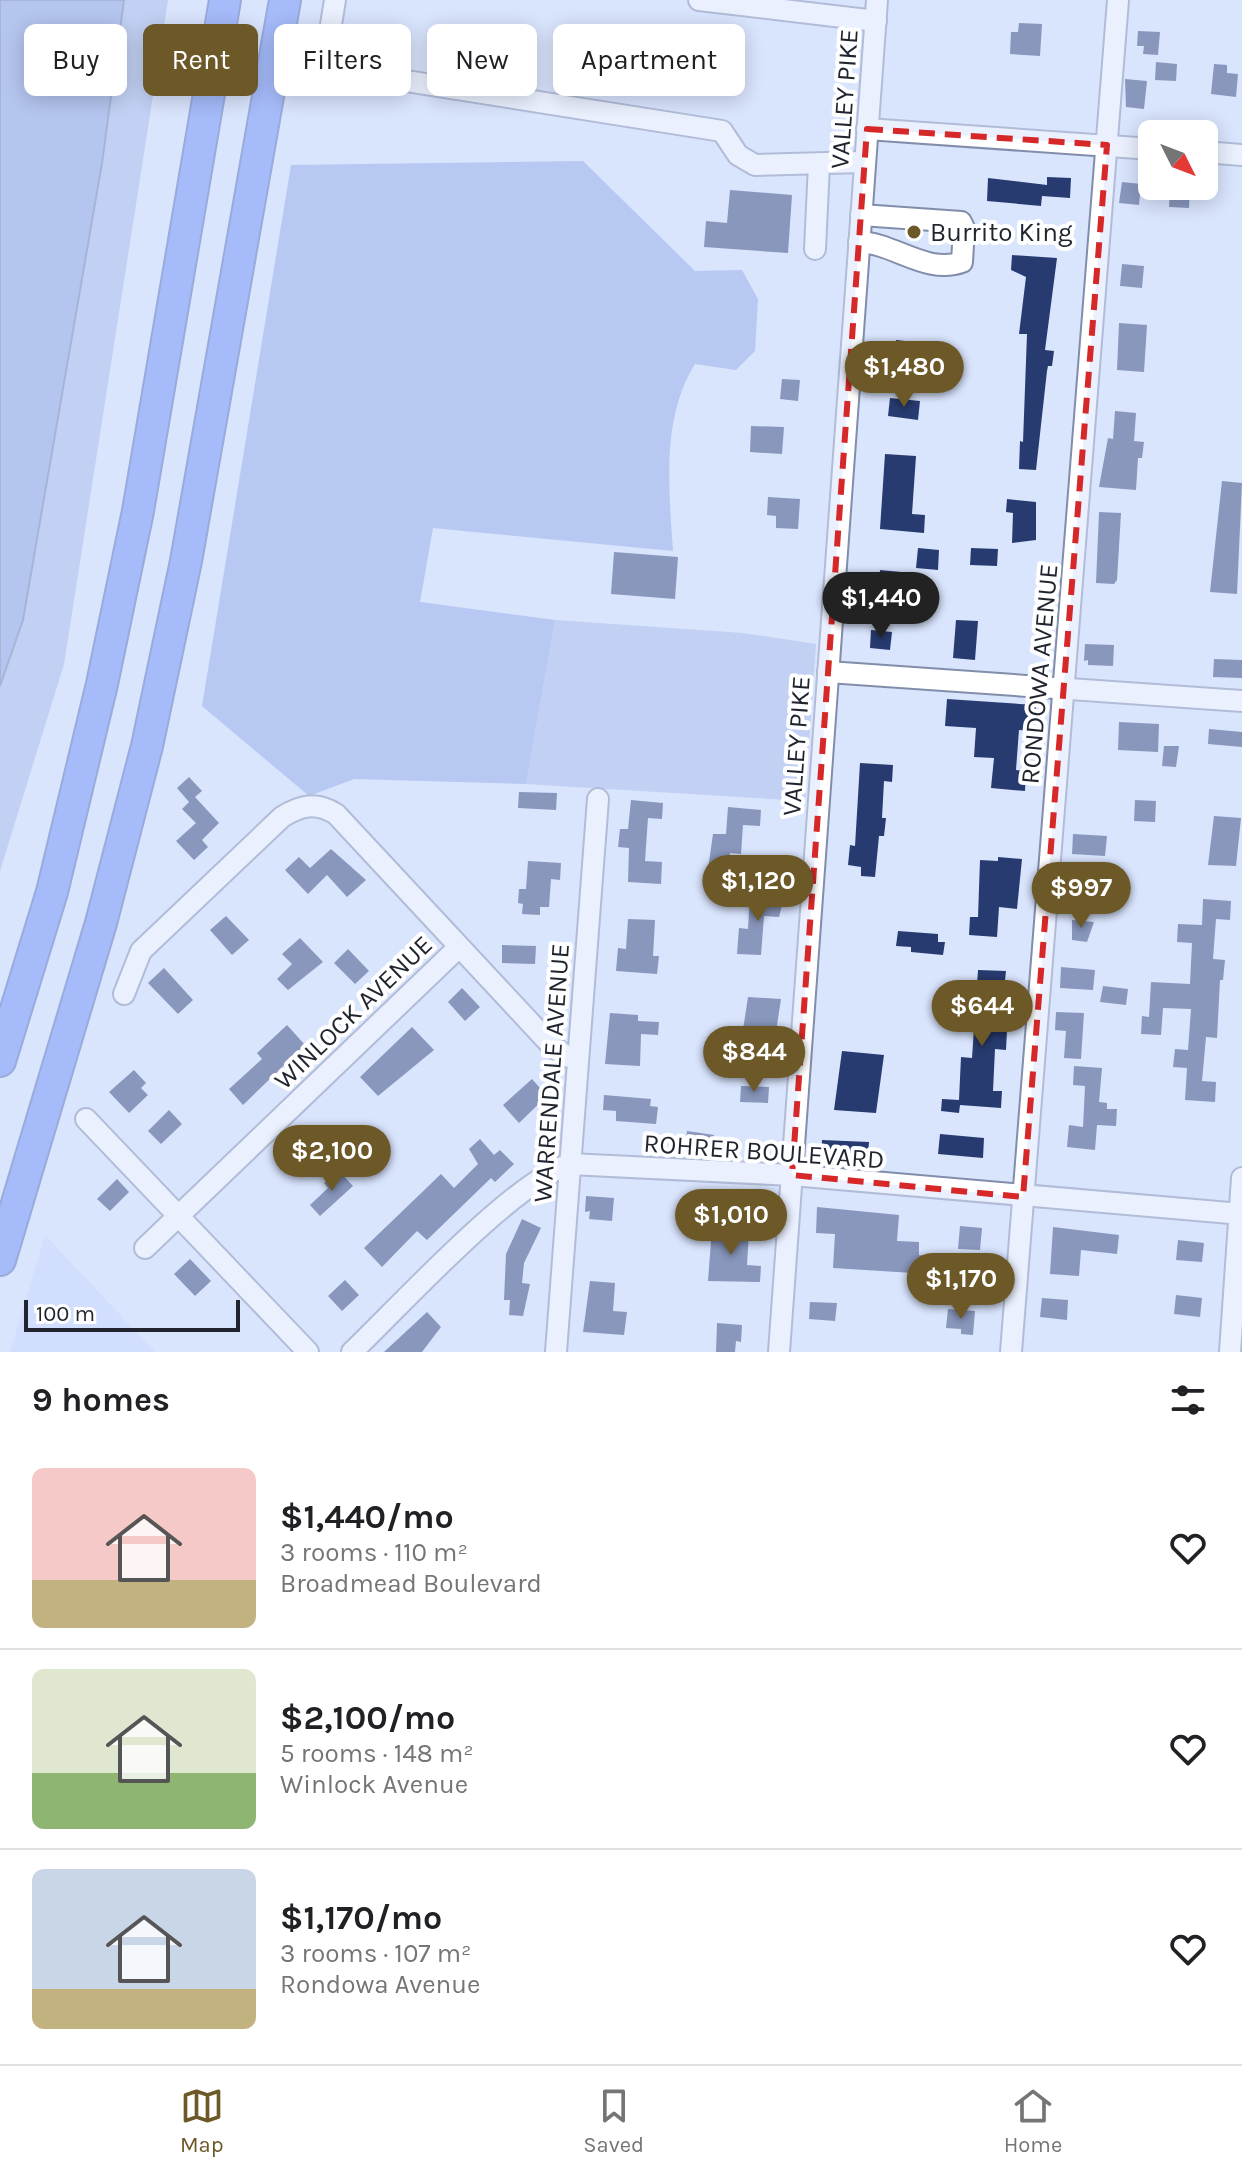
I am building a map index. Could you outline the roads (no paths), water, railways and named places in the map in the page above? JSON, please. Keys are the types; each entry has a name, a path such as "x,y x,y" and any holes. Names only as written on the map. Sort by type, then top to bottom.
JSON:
{"highway":[{"path":"0,1061 52,892 108,655 138,511 225,0"},
{"path":"0,1260 101,923 147,746 186,561 285,0"}],"street":[{"path":"335,0 324,68 722,131 738,155 755,165 864,162"},
{"path":"699,0 877,10"},
{"name":"RONDOWA AVENUE","path":"1011,1352 1118,0"},
{"name":"VALLEY PIKE","path":"779,1352 877,10"},
{"path":"867,129 1138,148"},
{"path":"1218,153 1242,155"},
{"path":"815,249 819,164"},
{"path":"859,242 886,244 906,258 962,262 964,228 961,222 861,215"},
{"path":"828,672 1242,701"},
{"name":"WARRENDALE AVENUE","path":"556,1352 598,799"},
{"path":"124,994 141,951 282,817 306,806 317,805 336,814 552,1046 566,1056 578,1059"},
{"name":"WINLOCK AVENUE","path":"145,1248 459,947"},
{"path":"86,1119 308,1352"},
{"path":"352,1352 541,1177 570,1164"},
{"name":"ROHRER BOULEVARD","path":"570,1164 792,1175 1241,1214"},
{"path":"1230,1352 1242,1178"}],"place":[{"name":"Burrito King","path":"914,232"}]}
